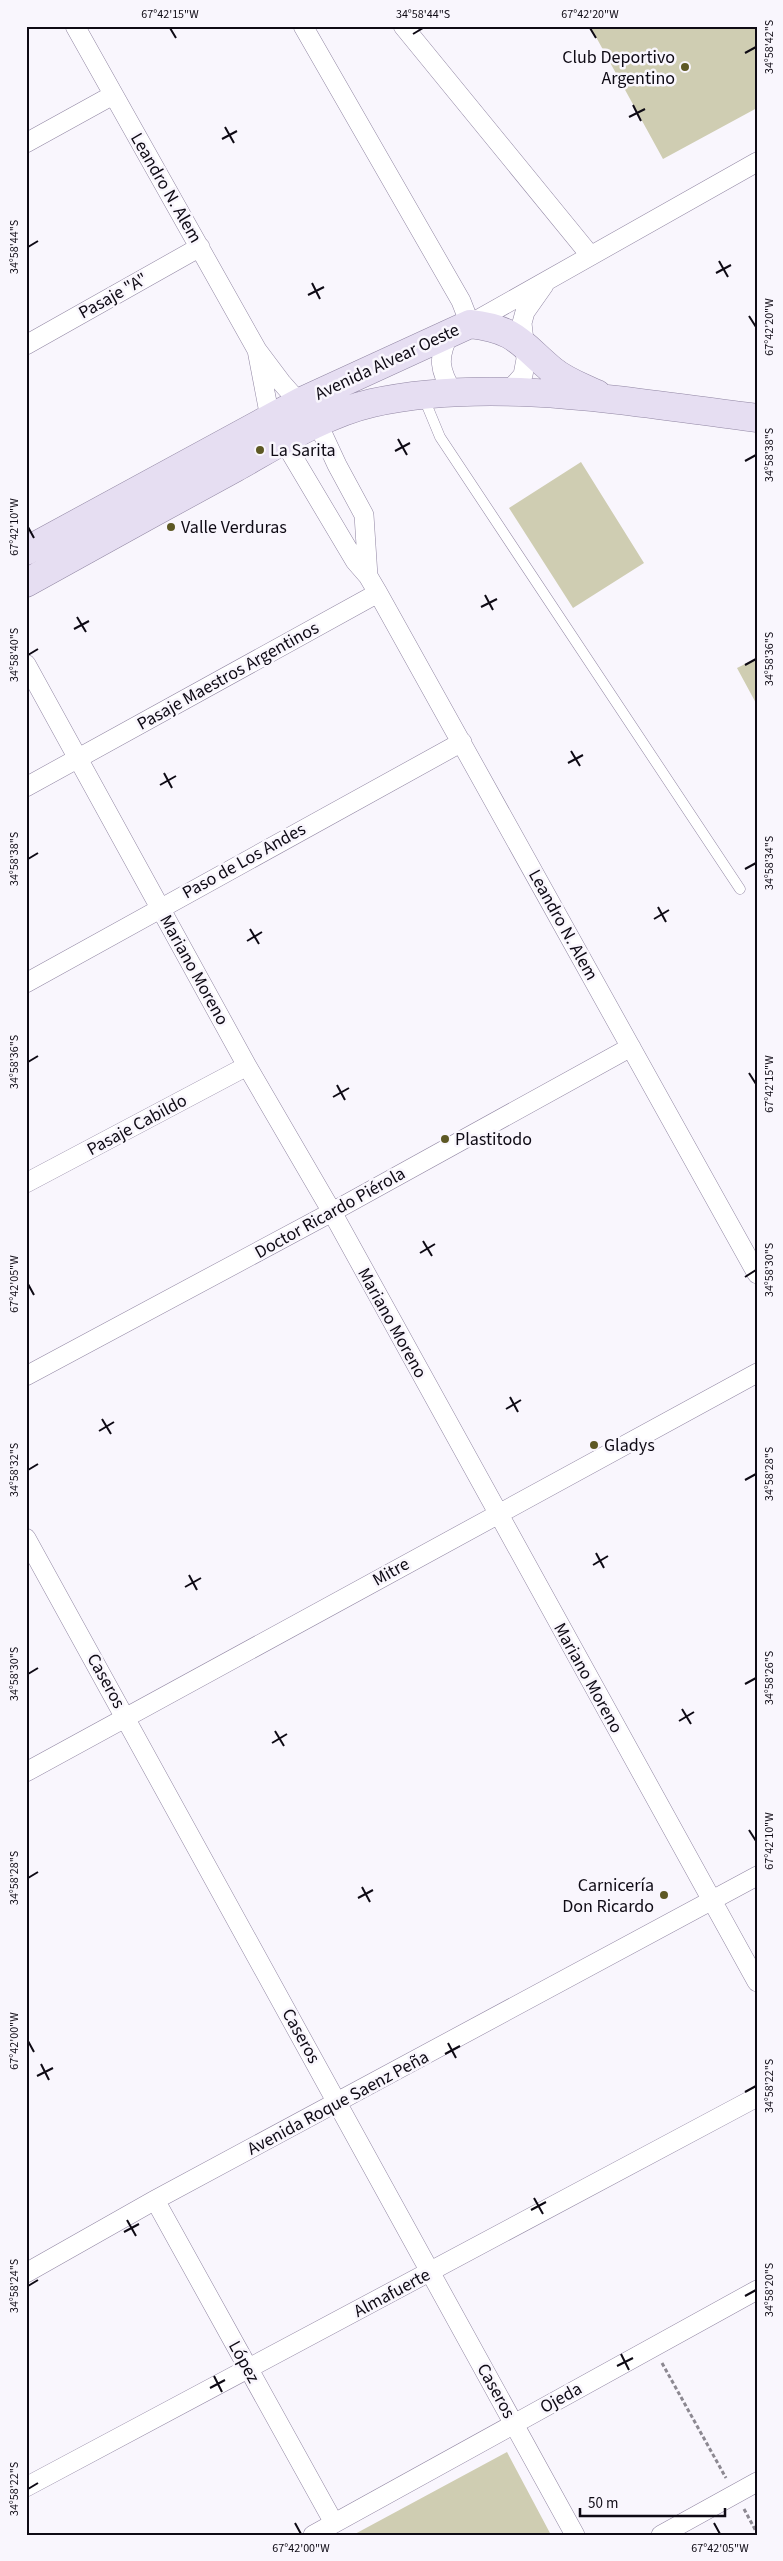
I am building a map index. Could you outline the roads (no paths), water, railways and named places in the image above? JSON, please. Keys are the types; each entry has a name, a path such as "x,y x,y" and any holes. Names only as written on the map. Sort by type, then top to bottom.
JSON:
{"main road":[{"name":"Avenida Alvear Oeste","path":"26,551 300,402 460,328 501,330 523,341 552,370 567,380 612,401"},
{"name":"Avenida Alvear Oeste","path":"26,582 283,442 318,424 371,404 422,395 508,392 612,401"},
{"path":"612,401 757,418"}],"street":[{"name":"Leandro N. Alem","path":"75,26 257,350 281,382 318,424 337,465 364,515 368,576"},
{"path":"303,26 461,301 460,328"},
{"path":"402,26 590,255"},
{"path":"26,144 113,95"},
{"path":"454,394 444,379 441,364 442,349 460,328 757,162"},
{"name":"Pasaje \"A\"","path":"26,345 200,247"},
{"path":"508,392 523,375 526,360 522,323 525,312 535,294 554,275"},
{"name":"Leandro N. Alem","path":"257,350 270,418 354,561 368,576 757,1274"},
{"name":"Pasaje Maestros Argentinos","path":"26,787 378,594"},
{"name":"Mariano Moreno","path":"26,664 159,908 247,1066 332,1212 757,1982"},
{"name":"Paso de Los Andes","path":"26,982 462,742"},
{"name":"Doctor Ricardo Piérola","path":"26,1376 332,1212 632,1047"},
{"name":"Pasaje Cabildo","path":"26,1183 247,1066"},
{"name":"Mitre","path":"26,1772 497,1513 757,1373"},
{"name":"Caseros","path":"26,1538 127,1718 575,2535"},
{"name":"Avenida Roque Saenz Peña","path":"28,2267 338,2104 757,1876"},
{"name":"Almafuerte","path":"26,2487 249,2370 757,2097"},
{"name":"López","path":"155,2200 334,2523"},
{"name":"Ojeda","path":"312,2535 757,2290"},
{"path":"660,2535 757,2482"}],"lane":[{"path":"422,395 440,437 740,889"}],"place":[{"name":"Club Deportivo Argentino","path":"685,67"},
{"name":"La Sarita","path":"260,450"},
{"name":"Valle Verduras","path":"171,527"},
{"name":"Plastitodo","path":"445,1139"},
{"name":"Gladys","path":"594,1445"},
{"name":"Carnicería Don Ricardo","path":"664,1895"}]}
